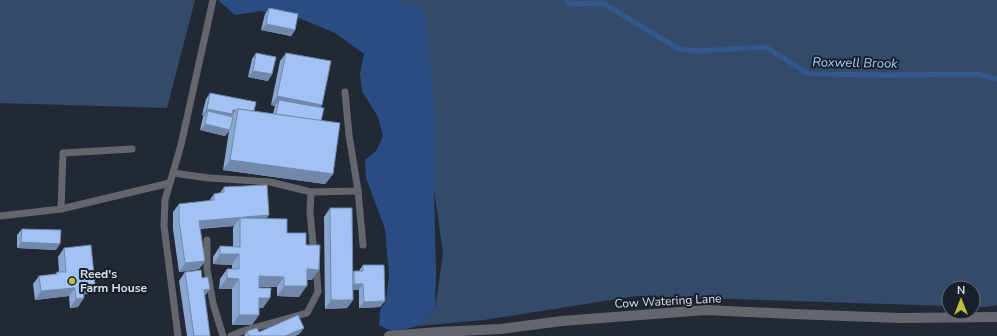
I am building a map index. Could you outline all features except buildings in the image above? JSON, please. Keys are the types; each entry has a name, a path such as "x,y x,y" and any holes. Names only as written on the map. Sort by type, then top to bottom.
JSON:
{"street":[{"name":"Cow Watering Lane","path":"389,336 501,329 562,321 706,310 900,318 997,317"}],"lane":[{"path":"178,336 164,226 165,200 181,145 213,0"},
{"path":"345,92 349,135 358,191 363,245"},
{"path":"60,209 63,152 132,149"},
{"path":"173,173 209,178 270,182 311,192 358,191"},
{"path":"0,216 60,209 170,183"},
{"path":"231,336 307,312 318,292 310,212 311,192"},
{"path":"207,240 207,269 213,302 223,336"}],"shaded area":[{"path":"0,0 195,0 167,108 0,103"},
{"path":"218,0 397,0 422,8 426,24 435,117 434,189 436,272 435,310 418,326 393,332 379,325 380,310 386,301 389,276 385,229 366,178 365,160 376,151 383,136 378,117 362,91 360,73 364,54 335,33 292,15 260,11 235,15"},
{"path":"395,0 997,0 997,305 981,307 981,280 941,280 941,306 636,296 484,320 418,326 435,310 443,253 434,189"}],"waterway":[{"name":"Roxwell Brook","path":"566,0 569,4 603,3 679,49 698,51 766,47 808,74 977,74 997,79"}],"place":[{"name":"Reed's Farm House","path":"72,281"}]}
